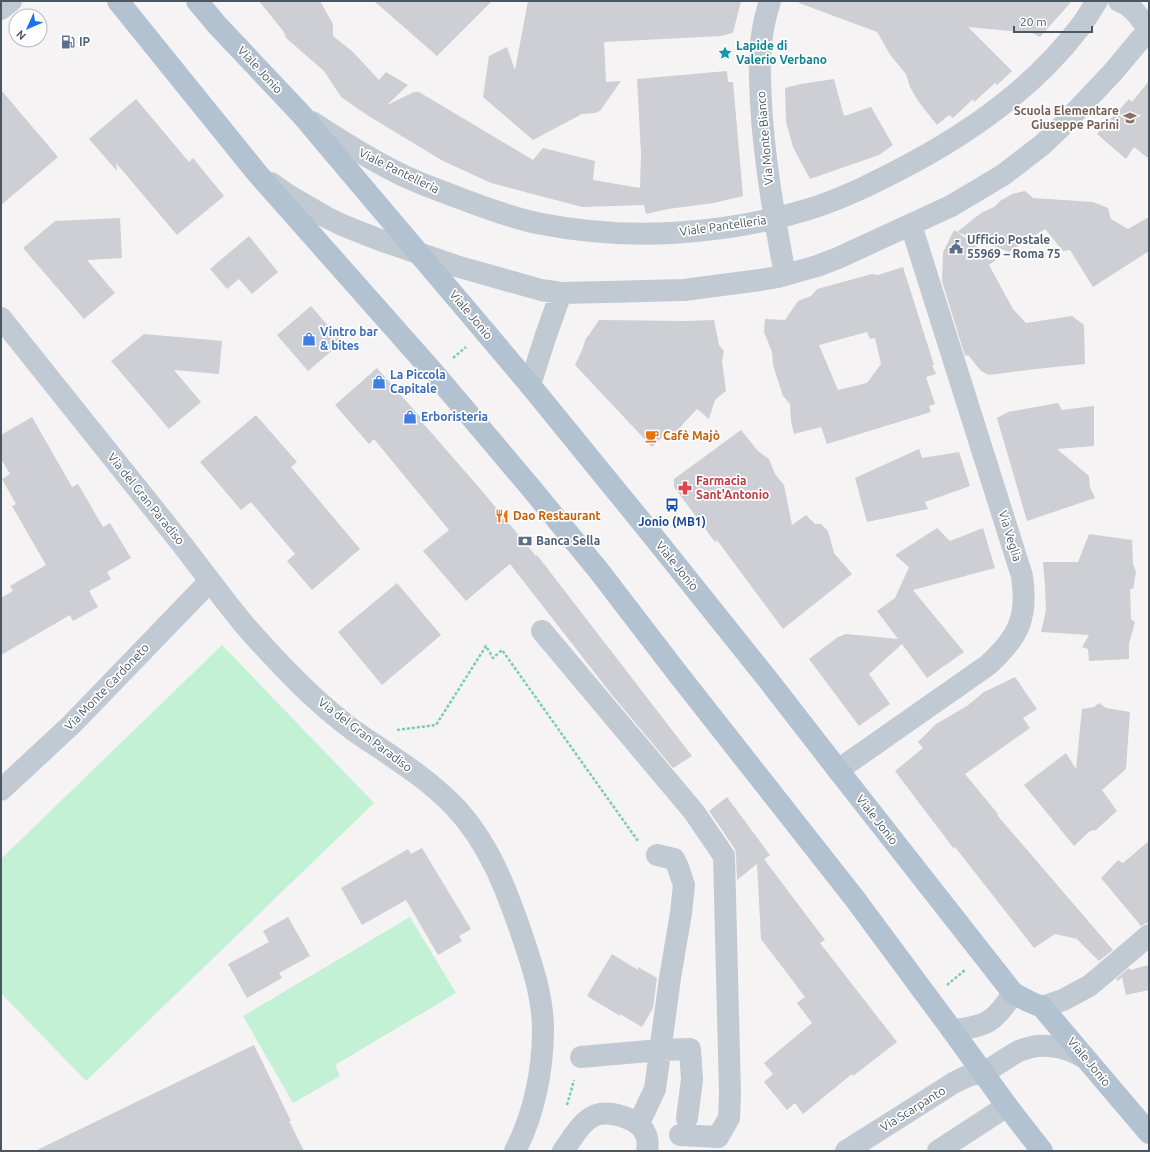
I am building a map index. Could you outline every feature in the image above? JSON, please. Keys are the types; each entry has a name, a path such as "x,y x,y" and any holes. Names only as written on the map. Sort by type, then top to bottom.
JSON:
{"main road":[{"path":"118,1 257,173 434,373 532,488 855,899 1007,1106 1042,1151"},
{"name":"Viale Jonio","path":"197,1 301,114 530,385 769,681 1013,992 1042,1007 1149,1133"}],"street":[{"path":"1,9 11,1"},
{"name":"Via Monte Bianco","path":"770,1 763,23 761,36 760,80 762,122 774,219 785,274"},
{"name":"Viale Pantelleria","path":"301,114 338,140 401,175 474,204 536,223 576,230 626,234 672,233 751,224 774,219 834,200 883,178 922,158 963,132 1005,103 1046,66 1081,26 1097,1"},
{"path":"257,173 288,195 342,225 386,243 456,266 541,290 561,293 691,289 760,280 817,266 838,258 951,206 1003,175 1042,145 1113,72 1149,29 1137,13 1129,6 1119,1"},
{"name":"Via Veglia","path":"838,770 963,683 996,658 1008,644 1019,627 1023,606 1024,597 1022,576 911,225"},
{"path":"530,385 561,293"},
{"name":"Via del Gran Paradiso","path":"1,318 195,560 247,628 304,688 324,706 439,792 467,821 486,850 499,873 519,924 539,991 543,1028 540,1070 535,1094 524,1130 515,1151"},
{"name":"Via Monte Cardoneto","path":"1,790 72,724 210,580"},
{"path":"542,631 694,812 724,856 730,1094 729,1118 719,1144 684,1126 692,1080 690,1049 581,1057"},
{"path":"639,1123 655,1089 684,886 674,859 657,855"},
{"path":"1042,1007 1063,1000 1089,986 1149,935"},
{"path":"952,1030 974,1028 987,1023 1000,1013 1013,992"},
{"name":"Via Scarpanto","path":"846,1151 955,1082 968,1076 983,1073 1018,1052 1036,1046 1050,1046 1061,1047 1075,1052 1085,1058"},
{"path":"938,1151 1007,1106"},
{"path":"563,1151 581,1126 596,1115 604,1114 614,1114 639,1123 645,1132 647,1151"}],"path":[{"path":"453,358 471,343"},
{"path":"376,746 394,730 436,725 486,646 494,658 502,650 644,848 657,855"},
{"path":"944,988 968,967"},
{"path":"566,1110 567,1102 581,1057"}],"green space":[{"path":"222,645 374,803 86,1081 1,993 1,859"},
{"path":"410,917 456,993 335,1065 340,1076 293,1103 243,1016"}],"building":[{"path":"259,1 320,1 333,24 333,36 353,52 379,80 386,72 408,85 387,105 414,92 419,92 533,160 543,148 595,161 593,180 640,188 641,154 637,79 727,71 728,82 733,82 743,196 714,203 668,209 646,214 644,205 582,207 491,183 443,161 367,115 341,97 324,71 286,38 284,32"},
{"path":"374,1 492,1 437,56"},
{"path":"528,1 741,1 733,33 721,36 604,42 606,82 621,81 600,111 582,114 533,140 483,97 489,56 507,47 515,70"},
{"path":"799,1 1072,1 1040,37 1032,33 968,27 1012,71 997,85 995,83 974,102 973,99 953,118 949,115 937,125 918,101 910,87 906,74 891,56 877,32 799,3"},
{"path":"834,79 844,116 871,107 893,145 879,155 810,179 793,147 786,122 785,88"},
{"name":"Scuola Elementare Giuseppe Parini","path":"1149,81 1149,159 1134,147 1126,159 1097,134 1129,99 1132,102"},
{"path":"1,90 58,157 1,205"},
{"path":"136,99 189,162 193,158 224,196 177,235 116,163 117,171 89,139"},
{"path":"1025,191 1033,198 1093,202 1108,208 1111,219 1128,229 1149,217 1149,251 1093,287 1070,250 1063,251 1045,229 1009,252 957,232 981,213 994,207 1000,201 1012,194"},
{"path":"120,218 122,258 87,260 115,293 84,319 23,248 55,221"},
{"path":"954,230 996,260 989,265 1013,309 1026,323 1072,316 1084,325 1085,364 989,375 981,371 968,355 965,356 942,281 943,252"},
{"path":"249,236 278,272 252,294 239,279 227,289 210,269"},
{"path":"903,267 936,374 926,377 935,404 929,406 931,412 827,444 821,427 794,434 791,421 790,404 783,396 773,365 772,352 764,332 765,319 785,320 798,301 811,296 817,289 872,274 878,275","holes":["867,332 870,339 875,338 881,364 867,383 838,390 819,345"]},
{"name":"Vintro bar & bites","path":"311,306 342,342 308,371 277,335"},
{"path":"599,320 714,320 719,345 724,351 722,361 726,391 715,400 709,419 697,409 674,436 665,434 652,447 575,365 586,338"},
{"path":"144,334 222,341 219,374 174,370 201,402 169,429 111,361"},
{"path":"377,368 422,419 421,421 536,556 537,555 692,756 673,768 612,695 510,564 466,601 423,551 449,530 374,439 369,444 335,405"},
{"path":"1058,403 1062,410 1094,406 1094,446 1057,449 1089,476 1090,487 1095,498 1027,521 997,418 1008,412"},
{"path":"256,415 297,462 291,467 360,549 312,590 287,561 295,554 251,502 241,510 200,462"},
{"path":"32,417 72,487 78,484 103,527 110,523 131,558 107,572 111,579 89,591 98,607 73,621 70,615 1,655 1,598 13,591 10,586 46,565 12,506 16,504 2,479 10,474 1,459 1,435"},
{"path":"741,430 758,451 769,459 775,474 784,485 792,525 806,515 815,524 821,524 828,531 834,553 852,574 783,629 717,540 715,542 674,487 674,479"},
{"path":"919,449 922,458 959,452 970,486 925,502 928,509 867,522 855,478"},
{"path":"937,528 950,541 983,528 995,568 913,590 964,652 927,678 902,644 869,674 890,704 859,726 809,659 838,637 846,634 898,639 877,611 895,598 909,567 895,555"},
{"path":"1089,534 1132,540 1133,564 1136,572 1133,589 1130,589 1131,619 1135,622 1129,644 1129,659 1089,661 1088,649 1082,647 1089,635 1041,632 1046,610 1043,562 1078,562"},
{"path":"397,583 441,635 382,685 338,632"},
{"path":"1015,677 1037,709 1023,718 1030,728 965,774 998,814 997,815 1113,950 1099,961 1077,939 1055,934 1034,948 955,847 954,849 895,771 923,748 918,742 936,724 967,706 984,692"},
{"path":"1099,703 1106,708 1130,712 1126,769 1102,790 1117,811 1096,830 1090,831 1074,846 1024,785 1066,753 1076,769 1082,709 1094,707"},
{"path":"727,797 770,855 764,859 825,940 820,943 897,1042 853,1076 852,1074 803,1114 795,1103 787,1110 764,1082 773,1074 764,1063 812,1023 797,1003 805,997 761,939 757,864 737,880 735,849 709,811"},
{"path":"1149,841 1149,923 1141,926 1101,878 1118,860 1123,863"},
{"path":"422,848 471,929 459,936 462,941 438,955 406,900 362,925 341,888 408,849 411,854"},
{"path":"288,917 310,956 279,973 282,978 247,998 228,964 269,942 263,931"},
{"path":"612,954 638,970 638,967 657,978 653,1008 642,1027 620,1014 620,1016 587,996"},
{"path":"1149,965 1149,990 1126,995 1122,977 1118,981 1116,979 1129,968 1130,970"},
{"path":"254,1045 304,1151 35,1151"}],"place":[{"name":"IP","path":"68,42"},
{"name":"Lapide di Valerio Verbano","path":"725,53"},
{"name":"Scuola Elementare Giuseppe Parini","path":"1130,118"},
{"name":"Ufficio Postale 55969 – Roma 75","path":"956,247"},
{"name":"Vintro bar & bites","path":"309,339"},
{"name":"La Piccola Capitale","path":"379,382"},
{"name":"Erboristeria","path":"410,417"},
{"name":"Cafè Majò","path":"652,436"},
{"name":"Farmacia Sant'Antonio","path":"685,488"},
{"name":"Jonio (MB1)","path":"672,505"},
{"name":"Dao Restaurant","path":"502,516"},
{"name":"Banca Sella","path":"525,541"}]}
